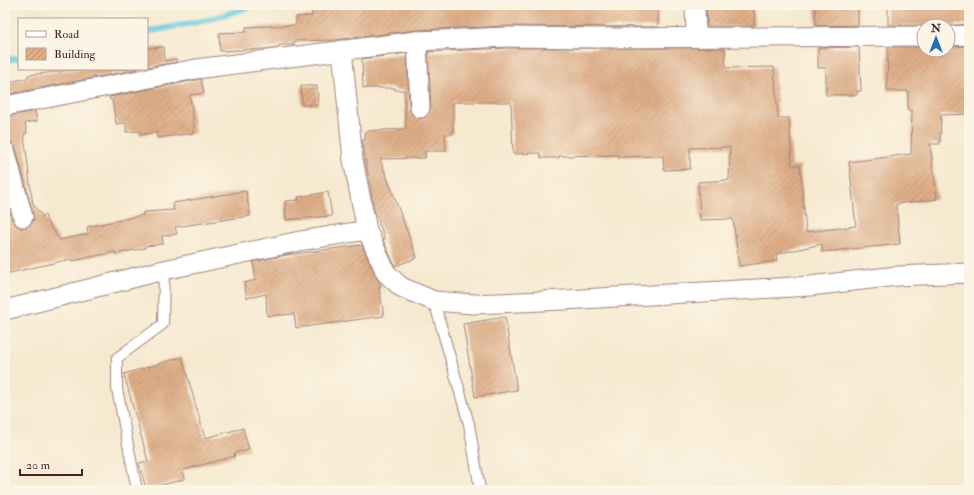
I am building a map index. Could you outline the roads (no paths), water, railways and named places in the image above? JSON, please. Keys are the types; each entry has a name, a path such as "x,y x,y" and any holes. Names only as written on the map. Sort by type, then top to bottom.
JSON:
{"street":[{"path":"695,6 696,37"},
{"path":"956,36 969,35"},
{"path":"5,106 196,69 417,41 507,37 916,36"},
{"path":"417,41 420,108"},
{"path":"342,50 353,160 366,230 386,273 401,287 434,301 473,304 564,300 810,286 897,276 969,273"},
{"path":"5,151 22,217"},
{"path":"5,310 164,270 300,241 366,230"}],"lane":[{"path":"137,490 118,389 117,358 163,324 164,270"},
{"path":"434,301 470,424 480,490"}],"waterway":[{"path":"148,32 207,20 257,5"},
{"path":"5,60 18,58"}]}
